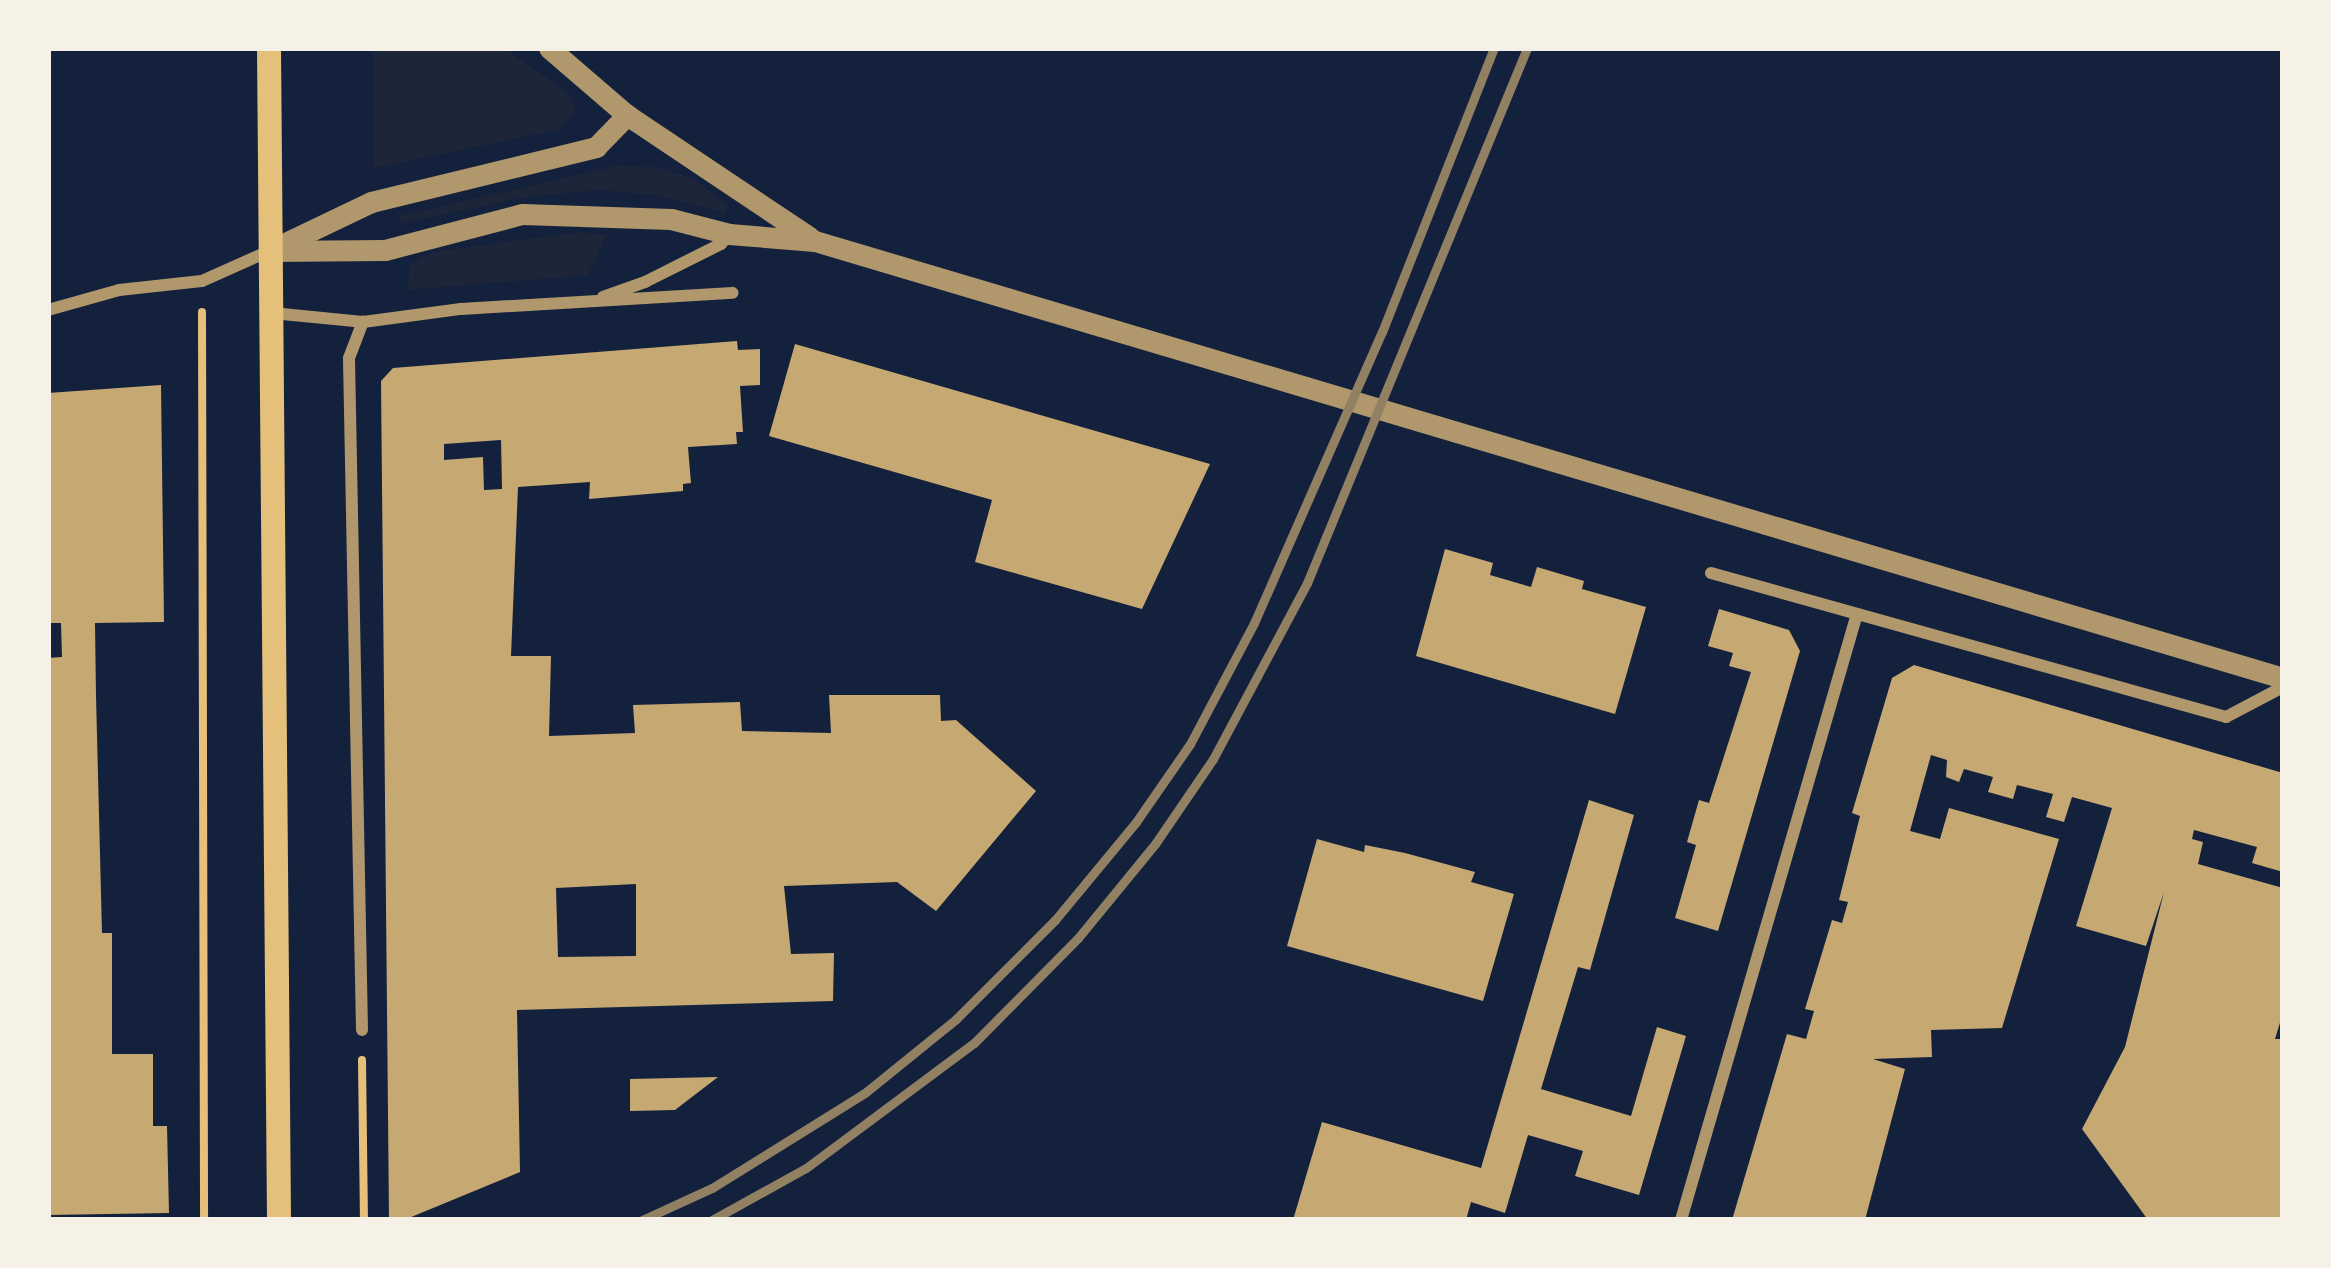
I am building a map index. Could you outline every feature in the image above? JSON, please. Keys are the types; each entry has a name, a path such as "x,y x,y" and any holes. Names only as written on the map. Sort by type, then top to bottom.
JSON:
{"main road":[{"path":"269,48 279,1220"}],"street":[{"path":"548,48 627,115 815,241"},
{"path":"48,310 119,290 202,281 371,202 596,147 627,115"},
{"path":"269,250 385,250 523,214 671,219 729,234 815,241 2283,682"},
{"path":"585,303 645,282 722,244 729,234"},
{"path":"272,313 363,322 461,309 733,292"},
{"path":"362,1030 350,358 363,322"},
{"path":"1711,573 2225,717 2283,682"},
{"path":"1682,1220 1857,614"}],"path":[{"path":"202,281 204,1220"},
{"path":"362,1030 364,1220"}],"shaded area":[{"path":"373,48 504,48 569,94 577,112 557,130 374,168"},
{"path":"616,166 655,167 694,179 728,206 725,213 656,195 598,190 526,197 402,223 399,216"},
{"path":"581,232 607,235 588,275 407,290 410,264 433,252"}],"building":[{"path":"737,341 738,350 760,349 760,385 740,386 743,432 736,432 737,444 688,447 691,483 683,484 683,491 589,499 590,482 518,487 511,656 551,656 549,736 635,733 633,705 740,702 742,731 831,733 829,695 940,695 941,721 956,720 1036,791 936,911 897,882 784,886 791,954 834,953 833,1001 517,1010 520,1172 404,1220 389,1220 381,381 393,368","holes":["501,440 502,489 484,490 483,457 444,460 444,444","636,884 636,956 558,957 556,888"]},
{"path":"795,344 1210,464 1142,609 975,562 992,500 769,436"},
{"path":"161,385 164,622 95,623 102,933 112,933 112,1054 153,1054 153,1126 167,1126 169,1213 48,1215 48,658 62,657 61,623 51,623 48,590 48,393"},
{"path":"1445,549 1493,563 1490,575 1531,587 1537,567 1584,581 1582,589 1646,607 1615,714 1416,656"},
{"path":"1719,609 1789,630 1800,651 1718,931 1675,918 1696,845 1687,842 1699,800 1709,803 1751,672 1729,666 1733,653 1708,646"},
{"path":"1914,665 2283,773 2283,872 2252,863 2257,847 2194,830 2192,839 2203,842 2198,864 2283,888 2283,1013 2275,1039 2283,1039 2283,1220 2148,1220 2082,1129 2125,1047 2164,892 2146,946 2076,926 2112,808 2072,797 2064,822 2046,817 2053,794 2017,785 2013,799 1988,792 1993,777 1964,769 1959,782 1946,777 1947,760 1931,755 1910,831 1940,839 1949,808 2059,839 2002,1028 1931,1030 1932,1057 1873,1059 1905,1069 1865,1220 1732,1220 1787,1034 1806,1039 1814,1011 1805,1009 1832,920 1842,923 1848,902 1839,900 1860,816 1852,813 1892,678"},
{"path":"1589,800 1634,815 1590,970 1578,967 1541,1089 1631,1116 1657,1027 1686,1036 1639,1195 1575,1176 1583,1151 1528,1135 1505,1213 1471,1202 1466,1220 1293,1220 1322,1122 1481,1168"},
{"path":"1317,839 1364,852 1365,845 1405,853 1475,872 1471,882 1514,894 1483,1001 1287,946"},
{"path":"718,1077 675,1110 630,1111 630,1079"}],"railway":[{"path":"642,1220 712,1188 866,1092 956,1019 1055,920 1136,822 1190,744 1254,623 1382,332 1494,48"},
{"path":"712,1220 806,1168 974,1043 1078,938 1155,844 1213,759 1307,583 1527,48"}]}
